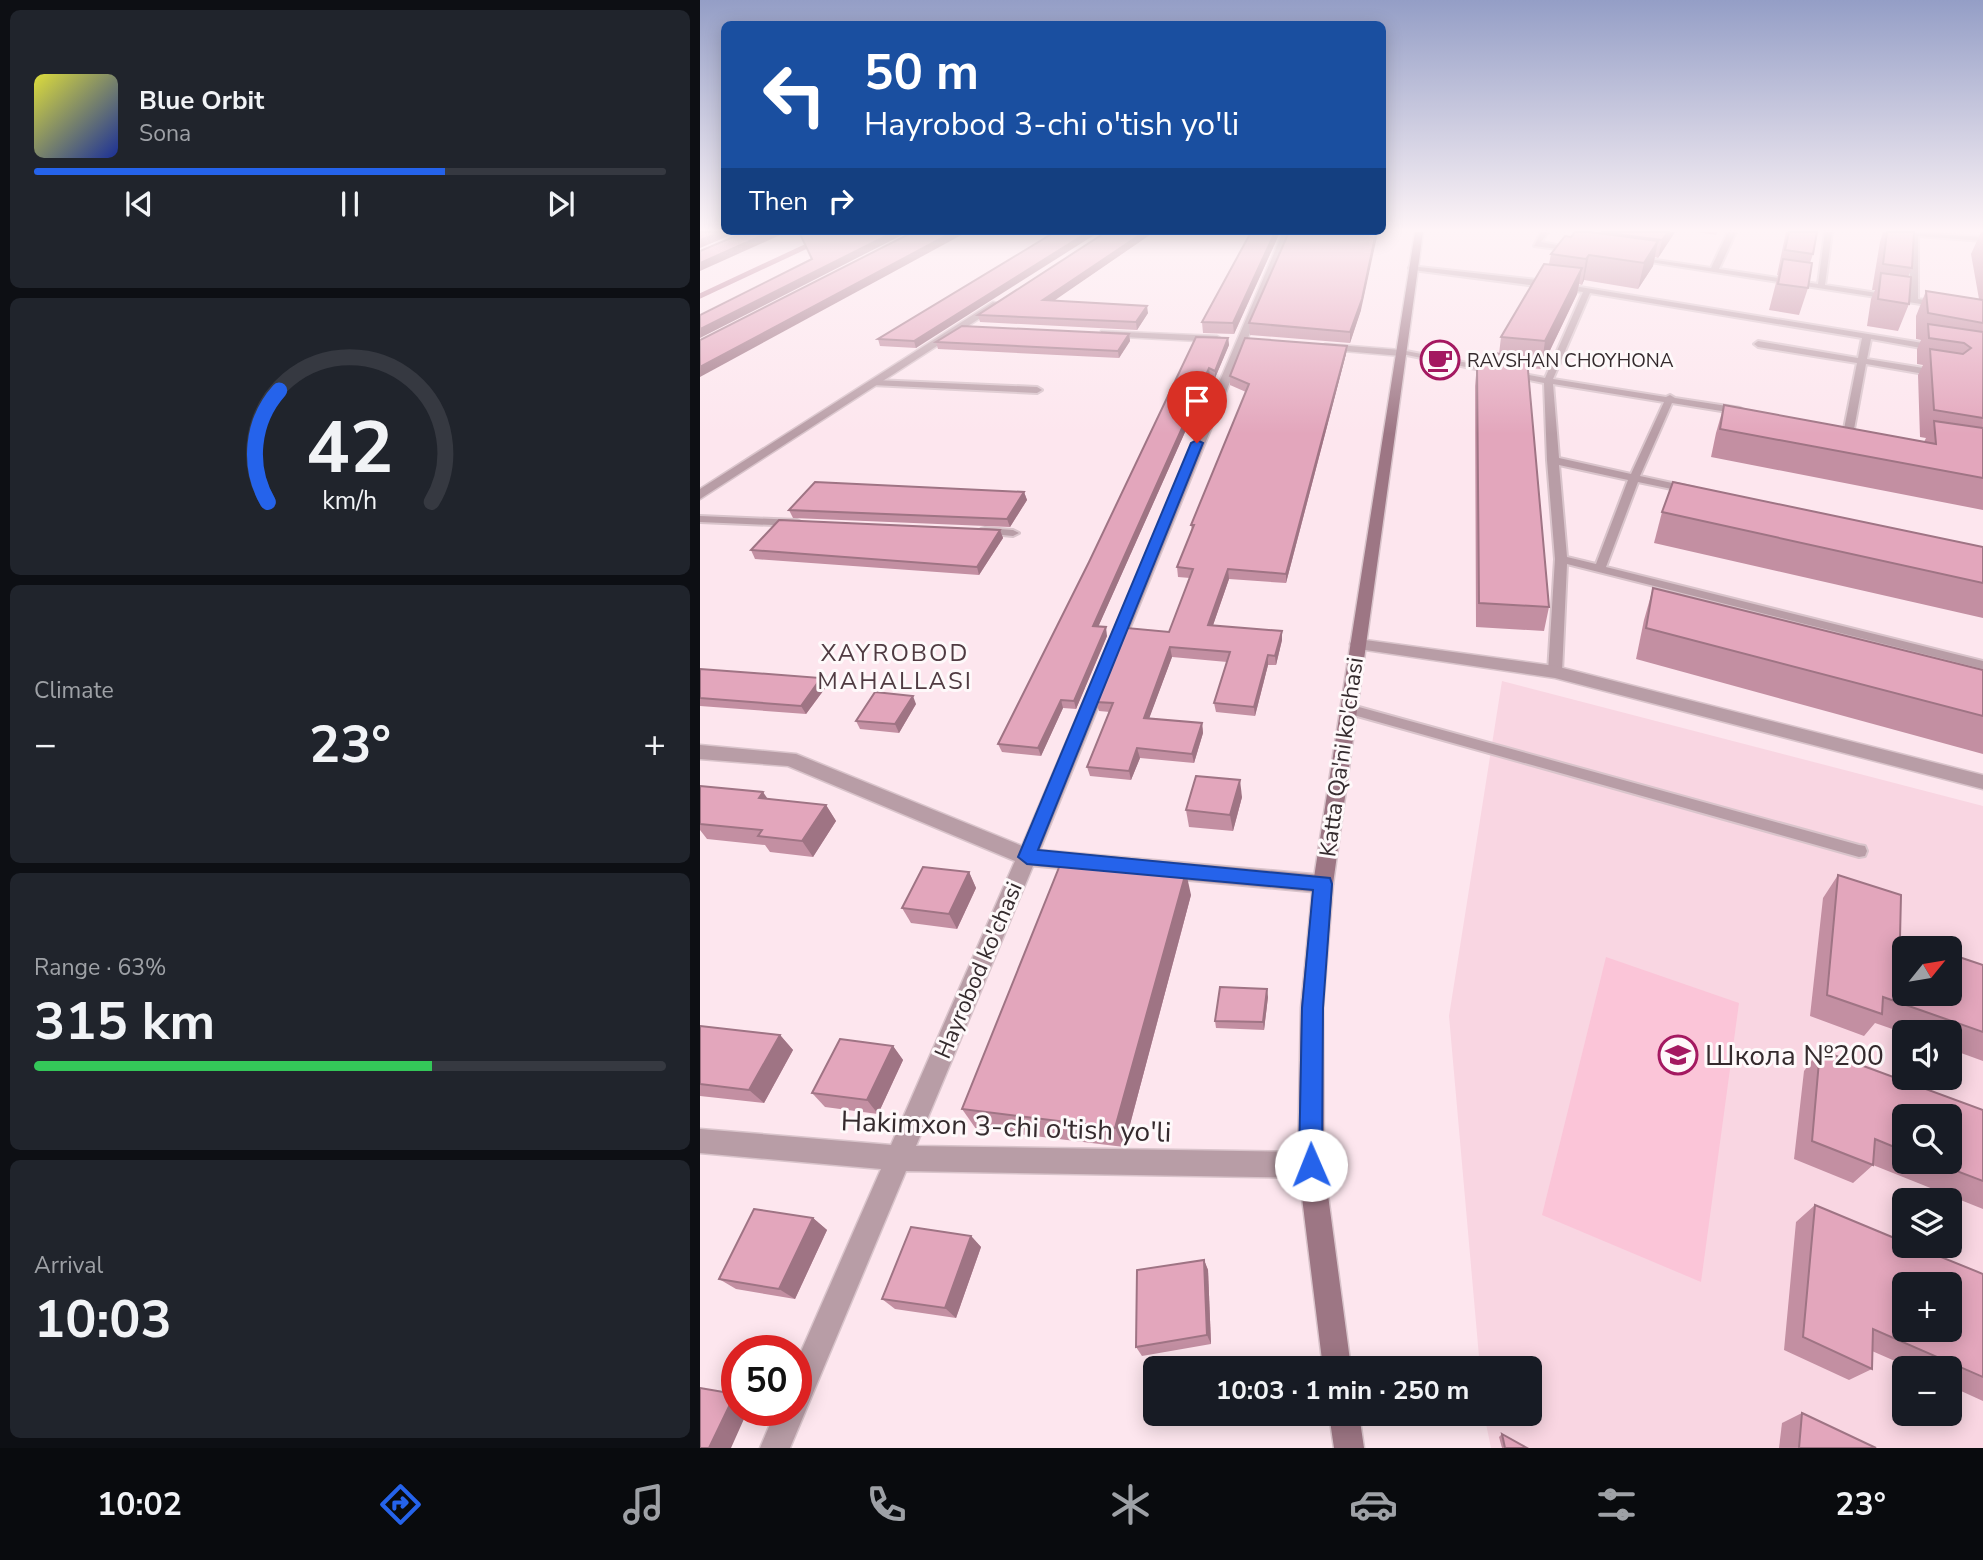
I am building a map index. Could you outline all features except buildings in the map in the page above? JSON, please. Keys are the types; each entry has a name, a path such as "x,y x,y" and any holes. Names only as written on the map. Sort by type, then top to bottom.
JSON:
{"main road":[{"name":"Katta Qa'ni ko'chasi","path":"1335,1356 1311,1165 1312,1008 1323,884 1409,300"},
{"path":"1346,1426 1349,1448"}],"street":[{"path":"700,495 1005,300"},
{"name":"Hayrobod ko'chasi","path":"812,1360 1261,300"},
{"path":"962,327 989,328"},
{"path":"1087,332 1246,340"},
{"path":"1307,345 1401,353"},
{"path":"1357,644 1555,672 1983,782"},
{"path":"700,752 790,760 1027,857 1323,884"},
{"name":"Hakimxon 3-chi o'tish yo'li","path":"700,1142 896,1158 1311,1165"},
{"path":"775,1448 784,1426"}],"lane":[{"path":"1555,672 1561,559 1548,381 1583,300"},
{"path":"1640,300 1944,349"},
{"path":"1904,300 1955,307"},
{"path":"1849,429 1860,360 1867,336"},
{"path":"1758,344 1951,375"},
{"path":"1401,353 1548,381 1670,398 1752,413"},
{"path":"875,383 1037,390"},
{"path":"1600,568 1634,478 1670,398"},
{"path":"1835,427 1862,432"},
{"path":"1552,460 1702,492"},
{"path":"700,519 809,524"},
{"path":"972,531 1013,533"},
{"path":"1561,559 1983,665"},
{"path":"1348,709 1859,851"}],"shaded area":[{"name":"Школа №200","path":"1502,681 1983,806 1983,1448 1491,1448 1486,1426 1542,1426 1542,1356 1479,1356 1449,1016"},
{"path":"1606,957 1739,1003 1701,1282 1542,1215"}],"place":[{"name":"RAVSHAN CHOYHONA","path":"1440,360"},
{"name":"Школа №200","path":"1678,1055"}],"district":[{"name":"XAYROBOD MAHALLASI","path":"895,667"}],"route":[{"path":"1197,443 1027,857 1323,884 1312,1008 1311,1165"}]}
